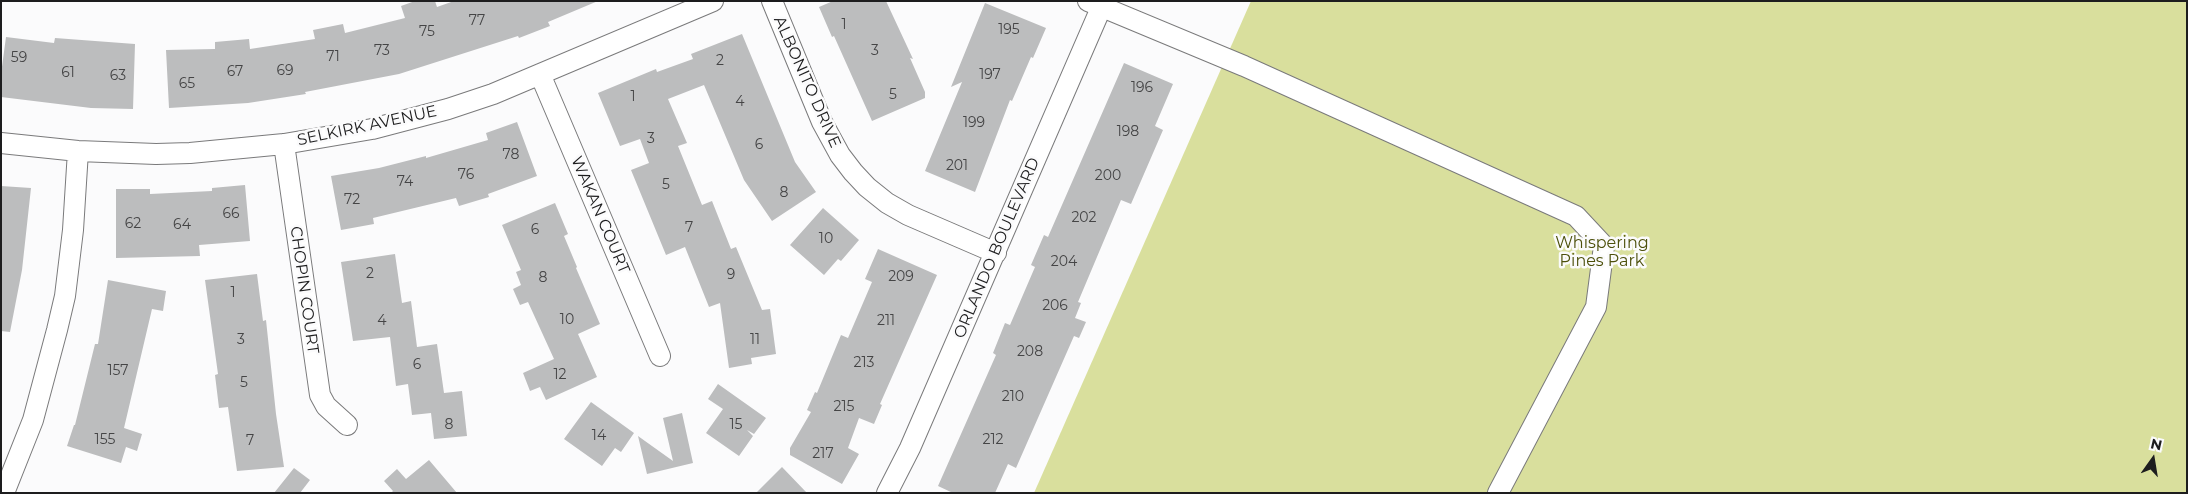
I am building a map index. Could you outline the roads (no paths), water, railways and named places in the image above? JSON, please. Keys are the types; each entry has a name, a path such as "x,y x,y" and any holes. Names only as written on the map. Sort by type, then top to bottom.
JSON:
{"street":[{"name":"SELKIRK AVENUE","path":"1,143 78,151 173,154 284,144 362,131 407,120 493,94 713,1"},
{"name":"ALBONITO DRIVE","path":"772,1 822,122 840,155 853,172 867,187 887,203 908,215 996,253"},
{"name":"ORLANDO BOULEVARD","path":"887,493 910,448 996,253 1098,3"},
{"path":"1098,3 1244,66 1576,216 1604,246 1596,307 1498,493"},
{"name":"WAKAN COURT","path":"540,74 660,356"},
{"name":"CHOPIN COURT","path":"284,144 320,395 326,406 347,425"},
{"path":"4,493 36,410 65,296 73,230 78,151"}],"park label":[{"name":"Whispering Pines Park","path":"1602,252"}]}
